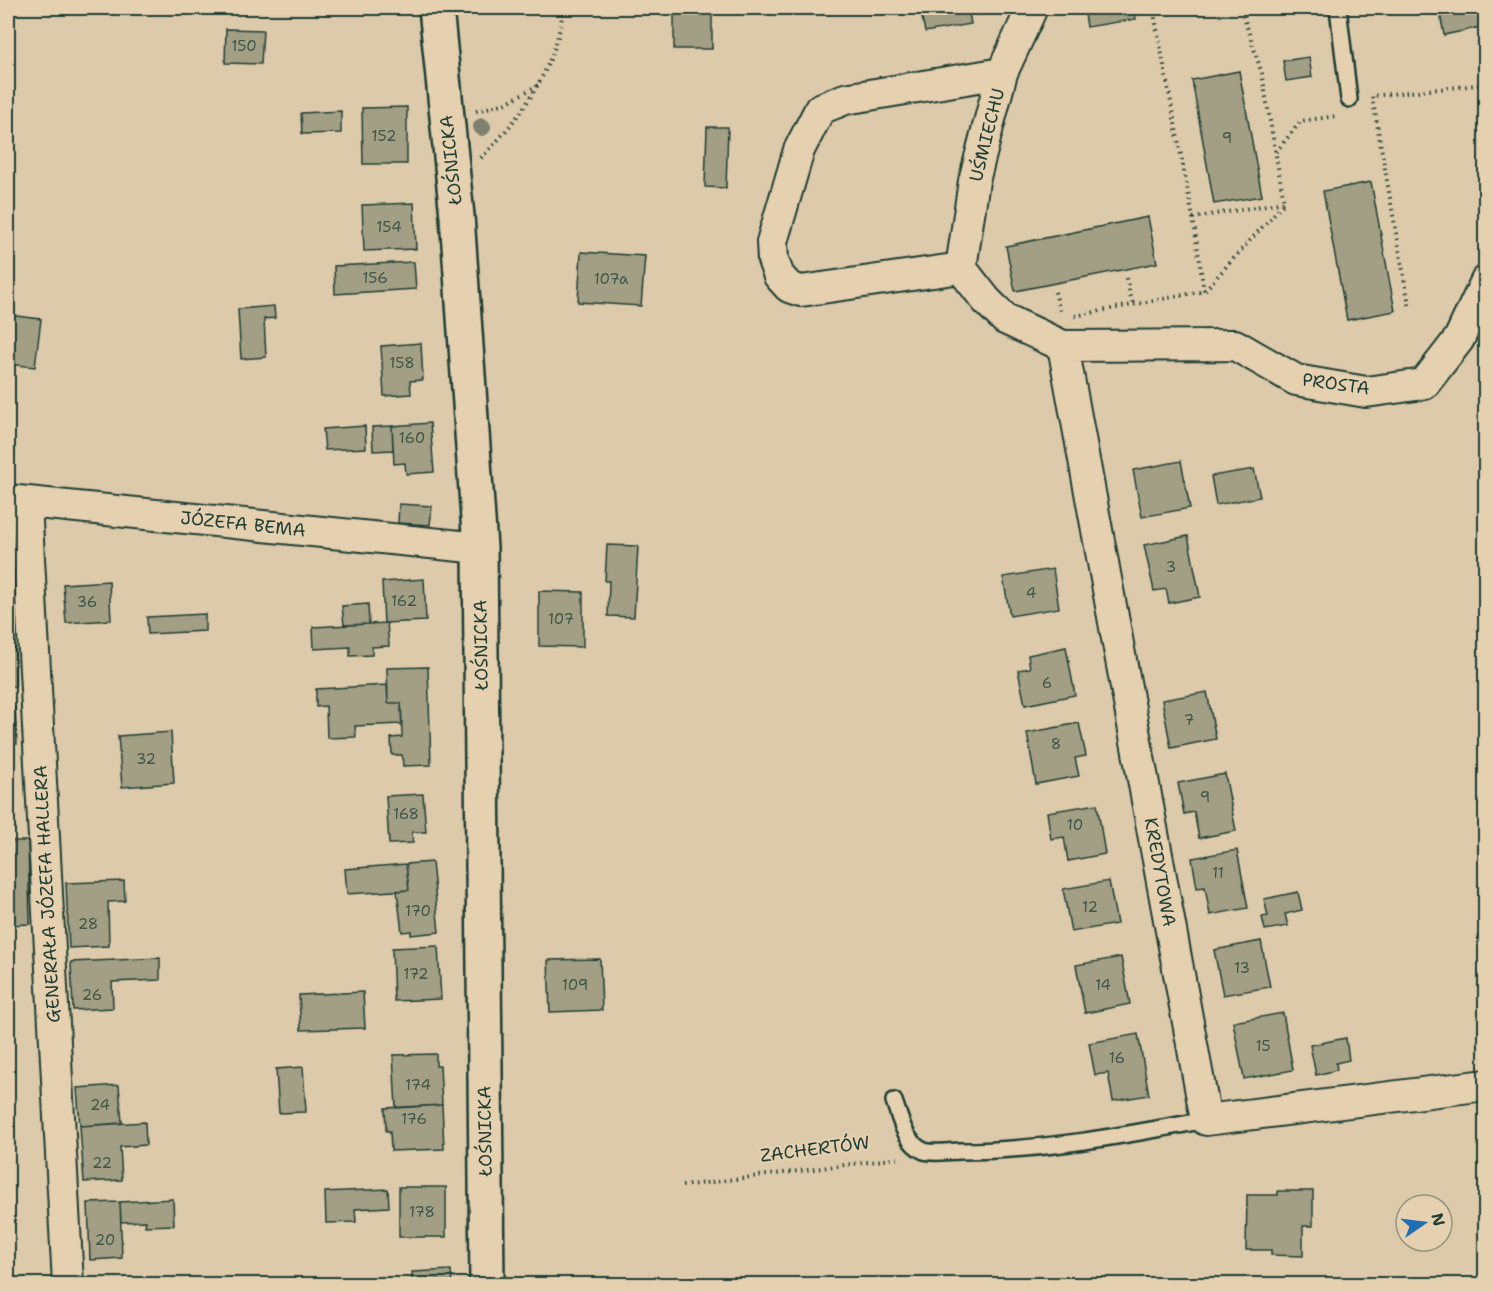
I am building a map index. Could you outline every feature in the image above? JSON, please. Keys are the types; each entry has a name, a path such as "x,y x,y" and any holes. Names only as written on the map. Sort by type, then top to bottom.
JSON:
{"street":[{"name":"ŁOŚNICKA","path":"436,8 454,187 480,548 487,1284"},
{"name":"UŚMIECHU","path":"961,268 974,181 1002,74 1032,8"},
{"path":"1002,74 845,99 820,109 799,150 772,242 773,260 779,276 789,287 801,291 961,268 986,300 1005,319 1063,346"},
{"name":"PROSTA","path":"1063,346 1235,345 1296,380 1366,392 1424,384 1460,339 1485,281"},
{"name":"KREDYTOWA","path":"1063,346 1206,1120"},
{"name":"JÓZEFA BEMA","path":"17,502 480,548"},
{"name":"GENERAŁA JÓZEFA HALLERA","path":"17,502 68,1284"},
{"path":"1206,1120 1485,1085"}],"lane":[{"path":"1338,8 1349,99"},
{"path":"894,1101 911,1142 925,1151 980,1151 1093,1140 1206,1120"}],"path":[{"path":"454,187 503,136 539,84 561,28 563,8"},
{"path":"976,8 978,17"},
{"path":"1153,8 1193,218 1204,291"},
{"path":"1241,8 1262,74 1284,202"},
{"path":"447,114 473,111 506,103 539,84"},
{"path":"1409,305 1372,96 1485,84"},
{"path":"1366,112 1374,111"},
{"path":"1276,153 1301,121 1346,115"},
{"path":"1193,218 1284,202"},
{"path":"1074,316 1204,291 1284,202"},
{"path":"1126,278 1133,305"},
{"path":"1024,328 1062,318 1055,292"},
{"name":"ZACHERTÓW","path":"681,1186 906,1157"}],"building":[{"path":"920,8 968,8 971,24 925,32"},
{"path":"1084,8 1134,8 1136,19 1087,27"},
{"path":"1439,8 1486,8 1486,26 1444,35"},
{"path":"674,9 712,9 712,49 674,49"},
{"path":"226,29 263,30 261,64 225,63"},
{"path":"1309,57 1312,77 1286,81 1283,61"},
{"path":"1239,71 1262,196 1214,204 1192,80"},
{"path":"407,107 407,164 363,164 362,108"},
{"path":"341,111 341,133 302,134 301,113"},
{"path":"707,127 728,127 726,188 705,187"},
{"path":"1371,182 1395,311 1347,320 1323,191"},
{"path":"414,203 416,249 364,251 362,205"},
{"path":"1148,217 1157,263 1015,291 1006,246"},
{"path":"581,252 645,256 641,306 578,302"},
{"path":"414,262 416,289 335,294 334,266"},
{"path":"274,306 275,318 264,319 266,357 241,359 238,309"},
{"path":"8,315 41,319 35,367 8,364"},
{"path":"421,343 423,380 410,381 411,394 384,396 381,346"},
{"path":"430,423 434,472 406,474 405,463 394,464 392,426"},
{"path":"365,426 366,448 325,450 323,429"},
{"path":"392,426 393,450 373,451 372,427"},
{"path":"1181,461 1190,508 1142,517 1133,470"},
{"path":"1254,469 1260,497 1216,505 1211,476"},
{"path":"399,504 432,506 430,525 398,523"},
{"path":"1188,536 1200,597 1169,603 1166,589 1154,591 1144,545"},
{"path":"607,545 638,546 634,617 608,616 609,581 605,581"},
{"path":"1053,569 1059,608 1010,616 1003,577"},
{"path":"424,579 426,621 384,623 382,582"},
{"path":"109,581 111,620 66,623 63,584"},
{"path":"8,585 11,585 13,627 8,627"},
{"path":"539,591 583,592 583,647 539,646"},
{"path":"368,604 369,624 344,625 342,606"},
{"path":"205,614 205,631 148,634 147,617"},
{"path":"387,623 389,646 372,647 372,655 350,656 350,647 314,649 313,627"},
{"path":"1066,647 1075,695 1025,705 1018,670 1030,668 1028,655"},
{"path":"8,648 15,648 15,687 8,686"},
{"path":"428,667 431,765 403,766 402,755 392,755 391,738 402,737 401,703 388,703 387,668"},
{"path":"387,685 388,703 401,703 402,724 355,726 356,737 327,738 326,706 316,707 316,689"},
{"path":"1207,692 1216,739 1171,748 1162,700"},
{"path":"15,707 17,744 8,744 8,708"},
{"path":"1079,723 1086,756 1075,758 1079,776 1036,784 1027,733"},
{"path":"171,732 174,783 122,787 118,736"},
{"path":"1225,774 1236,831 1199,838 1194,812 1184,814 1178,783"},
{"path":"423,794 426,832 412,832 413,843 389,844 386,796"},
{"path":"1097,804 1105,854 1068,861 1064,837 1051,839 1047,812"},
{"path":"8,841 28,841 30,924 8,925"},
{"path":"1237,850 1248,908 1210,915 1205,887 1197,888 1192,858"},
{"path":"432,862 439,932 411,935 411,931 402,932 397,891 409,890 406,864"},
{"path":"406,864 409,890 347,894 345,869"},
{"path":"124,881 125,901 108,902 109,946 69,948 66,883"},
{"path":"1109,881 1117,924 1071,932 1063,889"},
{"path":"1298,892 1302,910 1285,914 1288,926 1265,930 1262,917 1268,916 1264,899"},
{"path":"1261,941 1270,987 1223,995 1214,950"},
{"path":"438,946 441,999 394,1001 392,948"},
{"path":"1121,957 1130,1004 1085,1013 1076,965"},
{"path":"160,958 160,980 112,982 113,1008 73,1010 71,962"},
{"path":"600,959 602,1010 550,1012 548,960"},
{"path":"363,992 365,1028 301,1030 299,995"},
{"path":"1283,1013 1293,1070 1244,1079 1233,1022"},
{"path":"1138,1034 1149,1095 1113,1101 1108,1073 1095,1075 1089,1043"},
{"path":"1346,1038 1349,1060 1336,1063 1337,1070 1316,1075 1310,1045"},
{"path":"436,1054 436,1066 440,1066 442,1105 396,1108 393,1055"},
{"path":"303,1067 306,1112 279,1113 276,1069"},
{"path":"119,1085 122,1123 80,1126 77,1088"},
{"path":"442,1105 444,1149 391,1151 390,1131 386,1131 385,1108"},
{"path":"145,1122 146,1145 120,1147 122,1180 84,1182 80,1126"},
{"path":"399,1187 446,1187 446,1237 399,1237"},
{"path":"388,1189 389,1207 355,1209 356,1222 326,1223 325,1192"},
{"path":"1278,1191 1313,1191 1313,1226 1303,1226 1303,1256 1271,1255 1271,1250 1246,1250 1247,1195 1278,1195"},
{"path":"173,1199 174,1225 145,1226 146,1221 121,1222 120,1202"},
{"path":"120,1202 122,1258 90,1260 88,1203"},
{"path":"451,1270 452,1284 412,1284 412,1272"}]}
